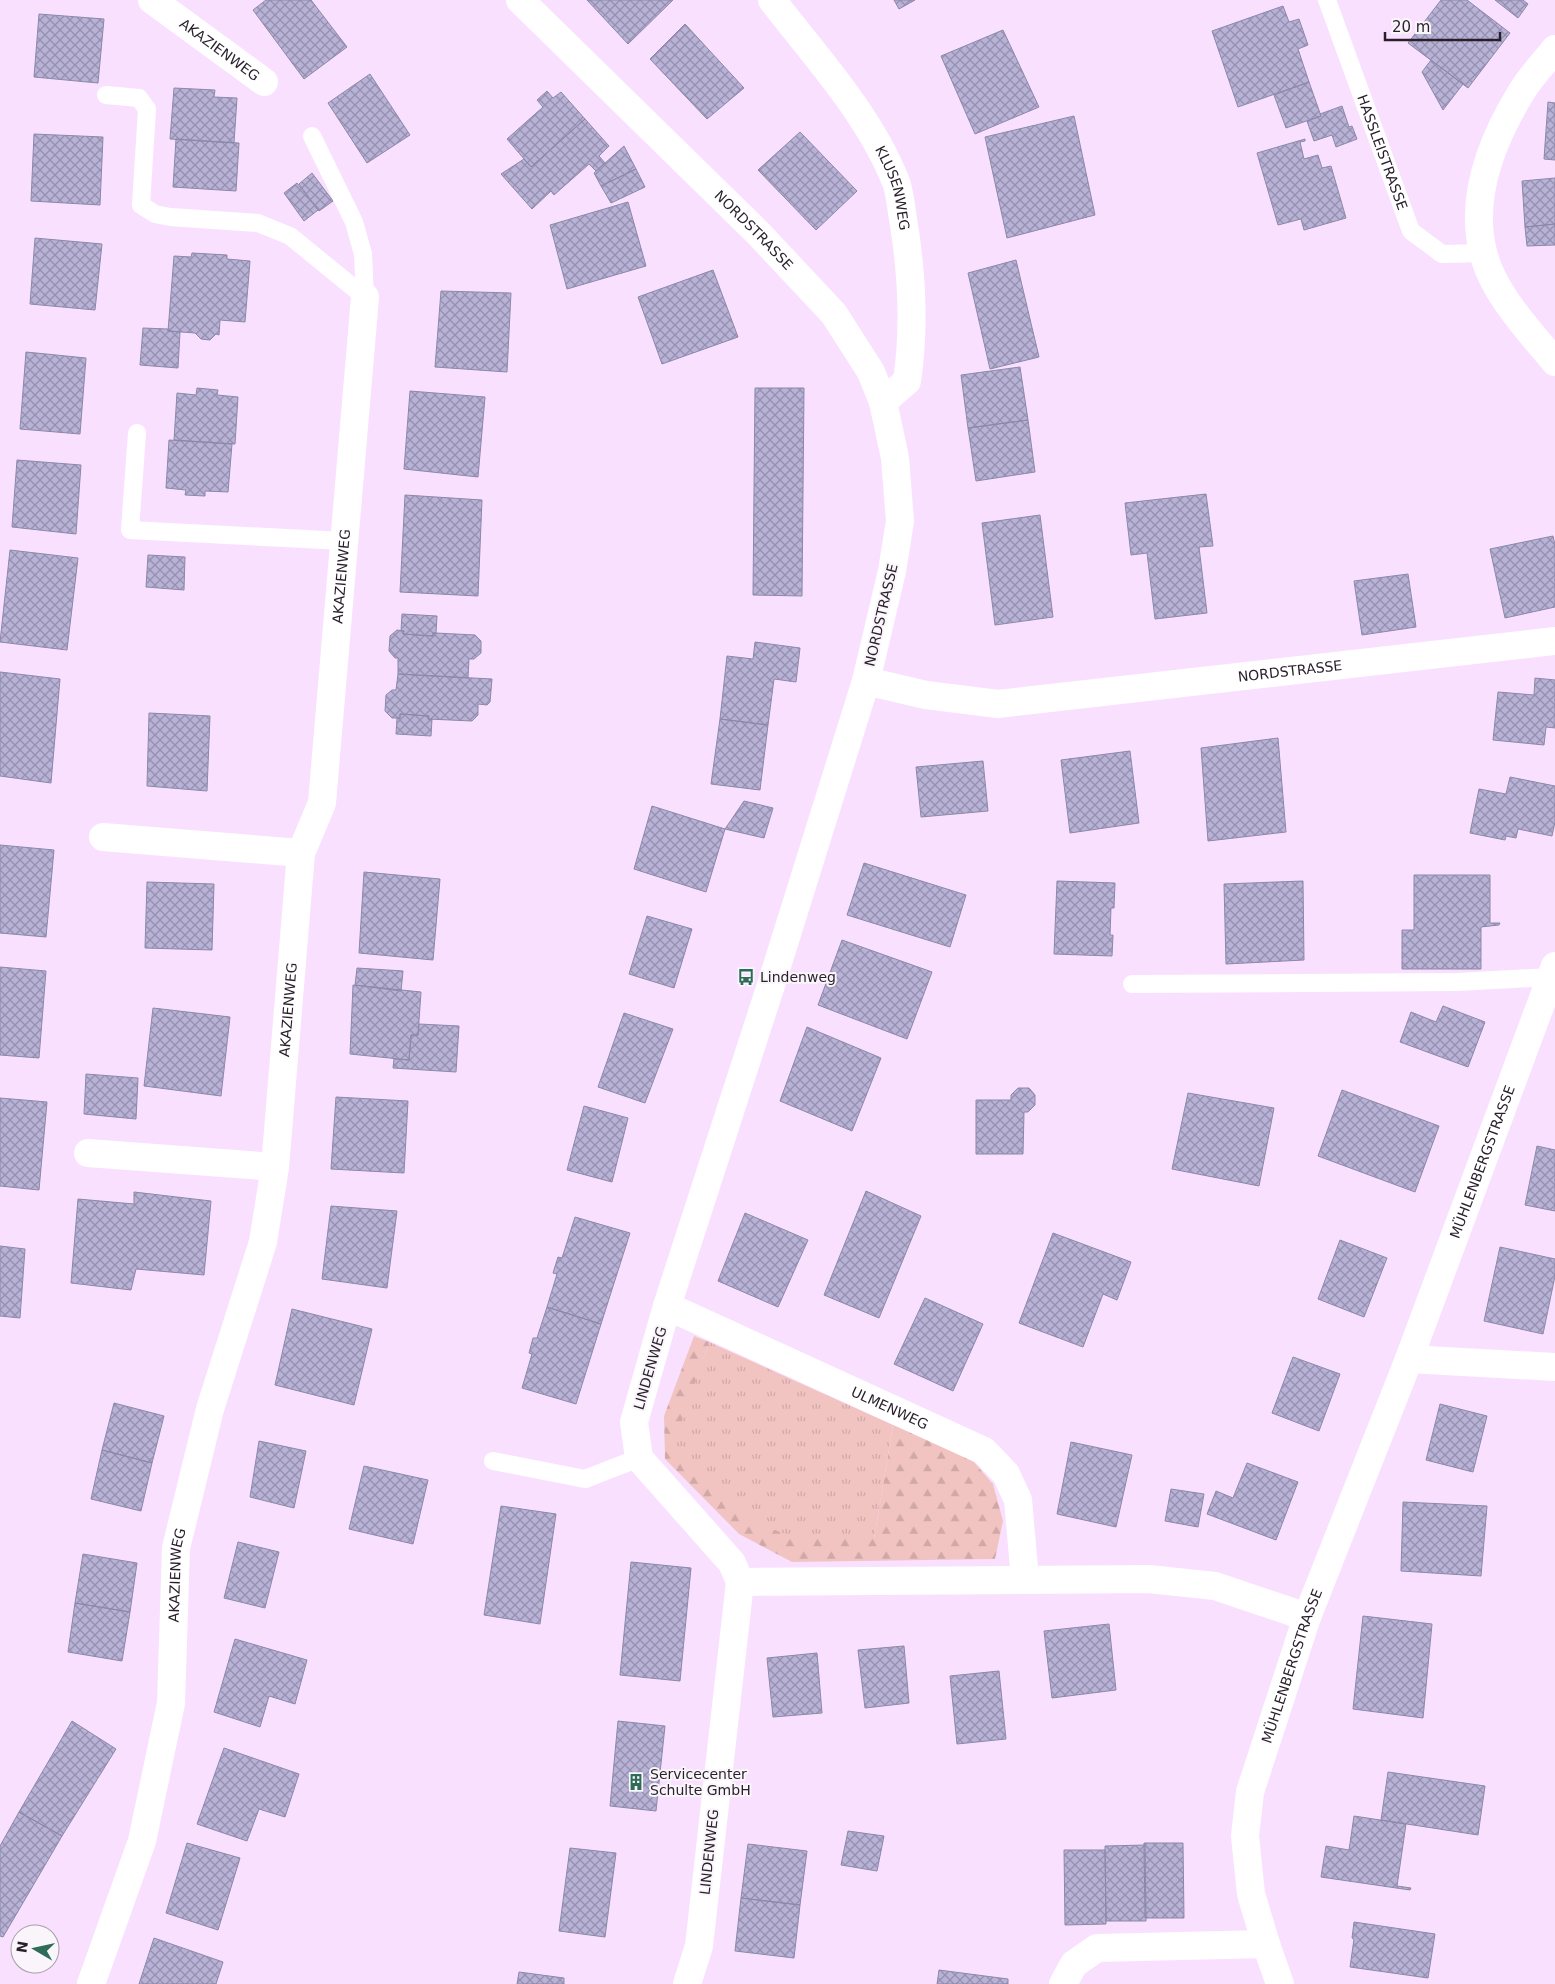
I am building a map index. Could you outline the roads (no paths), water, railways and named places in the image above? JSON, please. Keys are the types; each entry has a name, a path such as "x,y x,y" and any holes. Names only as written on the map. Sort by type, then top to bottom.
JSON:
{"street":[{"name":"AKAZIENWEG","path":"152,0 264,82"},
{"name":"NORDSTRASSE","path":"520,0 759,234 834,314 871,372 883,402 895,458 900,521 892,571 866,681 926,694 998,704 1555,641"},
{"name":"KLUSENWEG","path":"772,0 841,89 880,148 897,184 910,258 912,345 907,381 883,402"},
{"path":"1555,49 1523,90 1493,145 1482,182 1479,222 1483,253 1492,275 1511,309 1555,362"},
{"name":"AKAZIENWEG","path":"91,1984 142,1841 171,1703 176,1548 210,1409 263,1242 275,1167 302,853 322,803 365,296"},
{"name":"LINDENWEG","path":"639,1458 634,1422 668,1306 866,681"},
{"path":"103,837 302,853"},
{"name":"MÜHLENBERGSTRASSE","path":"1280,1984 1251,1894 1246,1836 1250,1792 1307,1617 1409,1359 1553,972"},
{"path":"88,1153 275,1167"},
{"name":"ULMENWEG","path":"668,1306 984,1451 1006,1474 1018,1500 1025,1579"},
{"path":"1409,1359 1555,1367"},
{"path":"639,1458 728,1557 740,1582 1150,1579 1215,1586 1307,1617"},
{"name":"LINDENWEG","path":"687,1984 699,1946 740,1582"},
{"path":"1064,1984 1074,1964 1097,1948 1266,1944"}],"lane":[{"name":"HASSLEISTRASSE","path":"1327,0 1411,231 1442,254 1483,253"},
{"path":"106,95 139,98 147,109 141,205 154,214 170,217 258,223 290,236 365,296"},
{"path":"312,136 354,222 363,254 365,296"},
{"path":"136,433 130,530 344,541"},
{"path":"1132,984 1457,982 1553,972"},
{"path":"493,1462 585,1479 639,1458"}],"place":[{"name":"Lindenweg","path":"746,977"},
{"name":"Servicecenter Schulte GmbH","path":"636,1782"}]}
